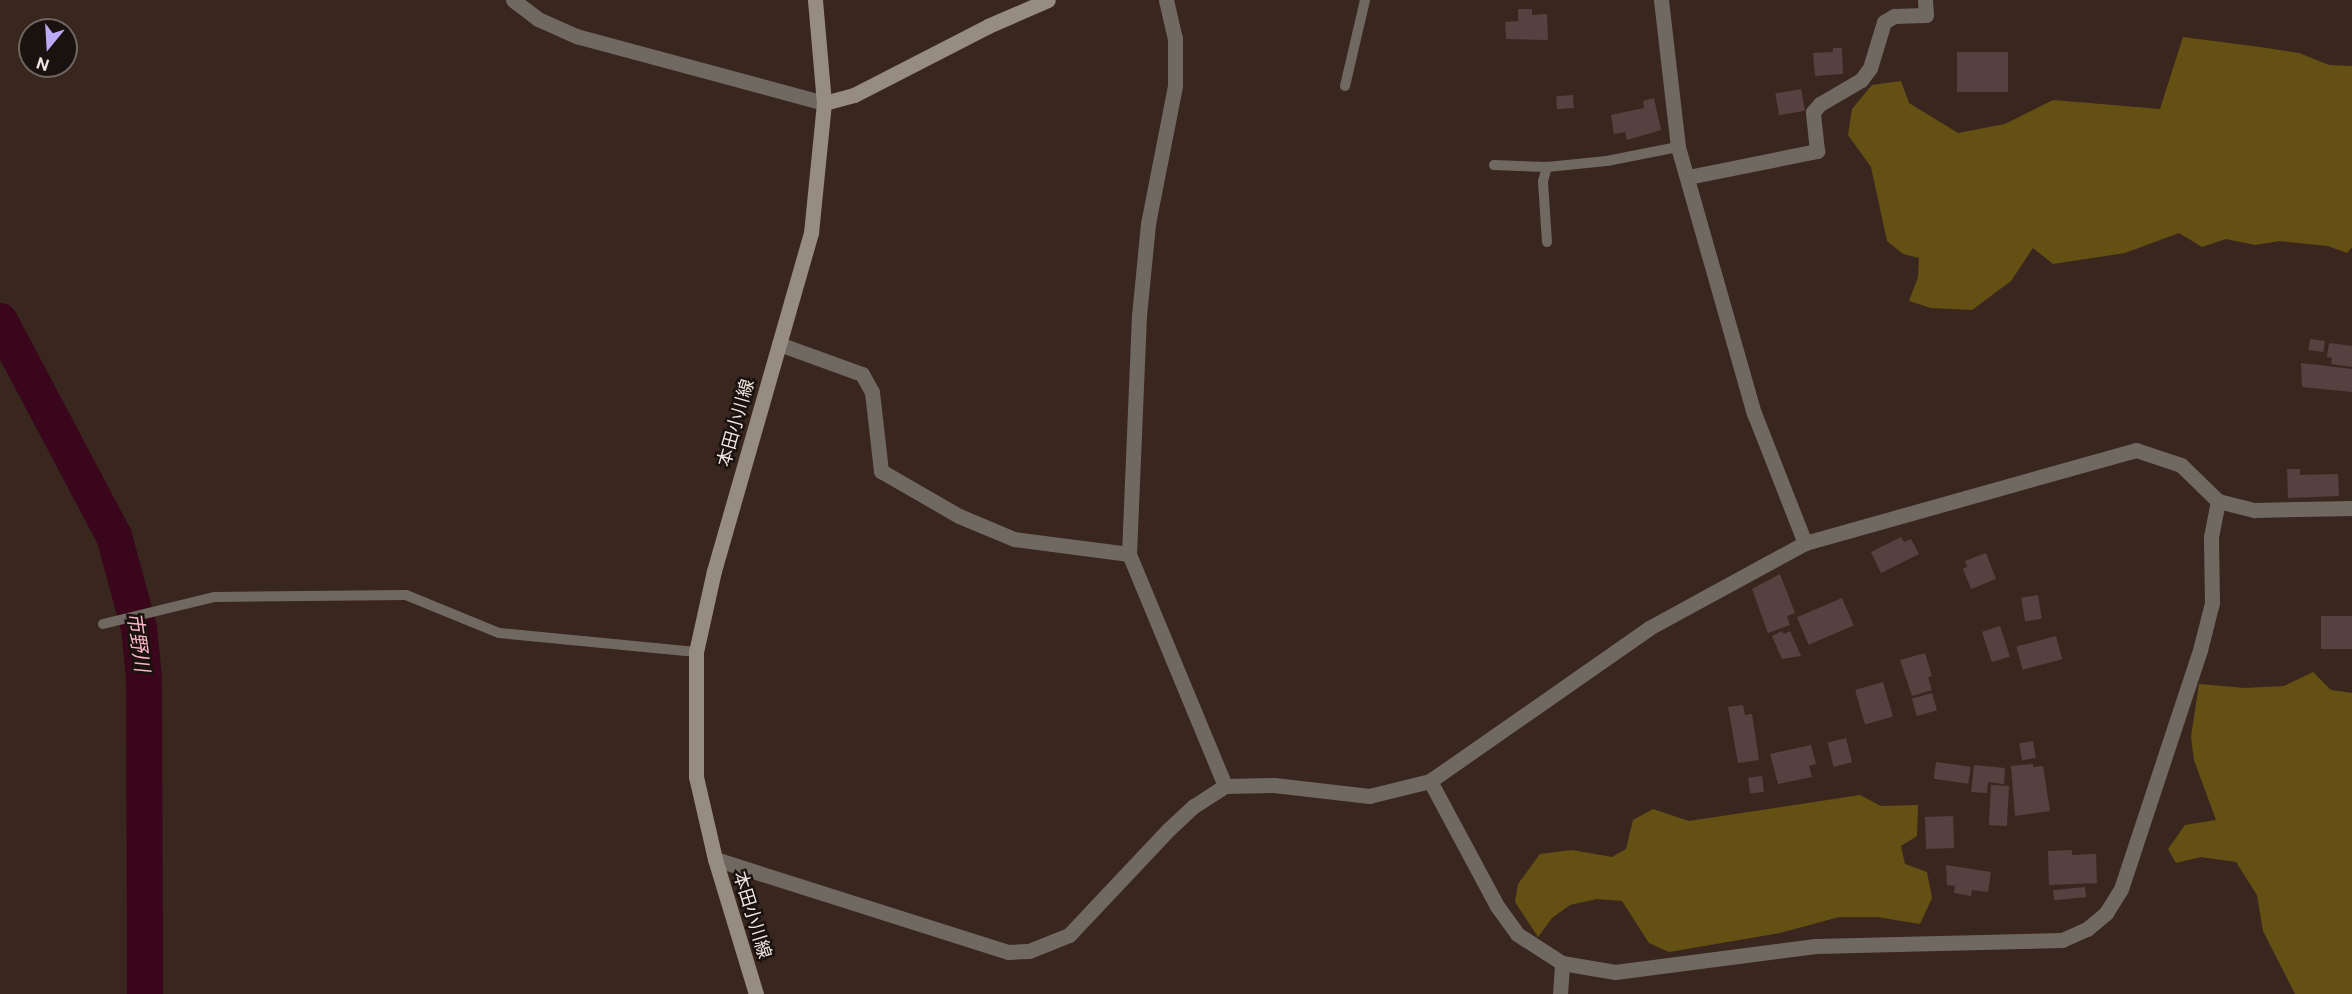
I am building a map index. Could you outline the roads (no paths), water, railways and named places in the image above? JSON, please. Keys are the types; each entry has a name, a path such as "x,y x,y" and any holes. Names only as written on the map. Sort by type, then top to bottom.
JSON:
{"main road":[{"name":"本田小川線","path":"756,994 715,859 696,777 696,652 714,571 811,233 824,103 816,0"},
{"path":"824,103 854,95 988,26 1048,0"}],"street":[{"path":"513,0 538,19 576,36 824,103"},
{"path":"1166,0 1175,38 1175,86 1148,224 1139,315 1129,554 1225,786"},
{"path":"1661,0 1678,147 1754,412 1805,543"},
{"path":"1688,177 1817,151 1813,112 1820,104 1861,80 1870,68 1884,22 1894,16 1926,15 1925,0"},
{"path":"779,344 861,374 872,392 881,471 959,516 1014,539 1129,554"},
{"path":"715,859 1008,952 1029,951 1069,935 1168,829 1194,806 1225,786 1274,785 1369,796 1430,782 1649,628 1805,543 2136,450 2181,465 2218,501 2255,510 2352,508"},
{"path":"1430,782 1497,906 1517,934 1562,963 1615,972 1815,946 2062,940 2086,930 2106,913 2121,889 2200,650 2211,603 2211,537 2218,501"},
{"path":"1560,994 1562,963"}],"lane":[{"path":"1345,86 1365,0"},
{"path":"1494,165 1547,167 1607,161 1678,147"},
{"path":"1547,167 1543,181 1547,242"},
{"path":"103,624 167,608 234,596 406,595 499,633 696,652"}],"waterway":[{"name":"市野川","path":"0,321 114,536 139,628 144,678 145,994"}]}
